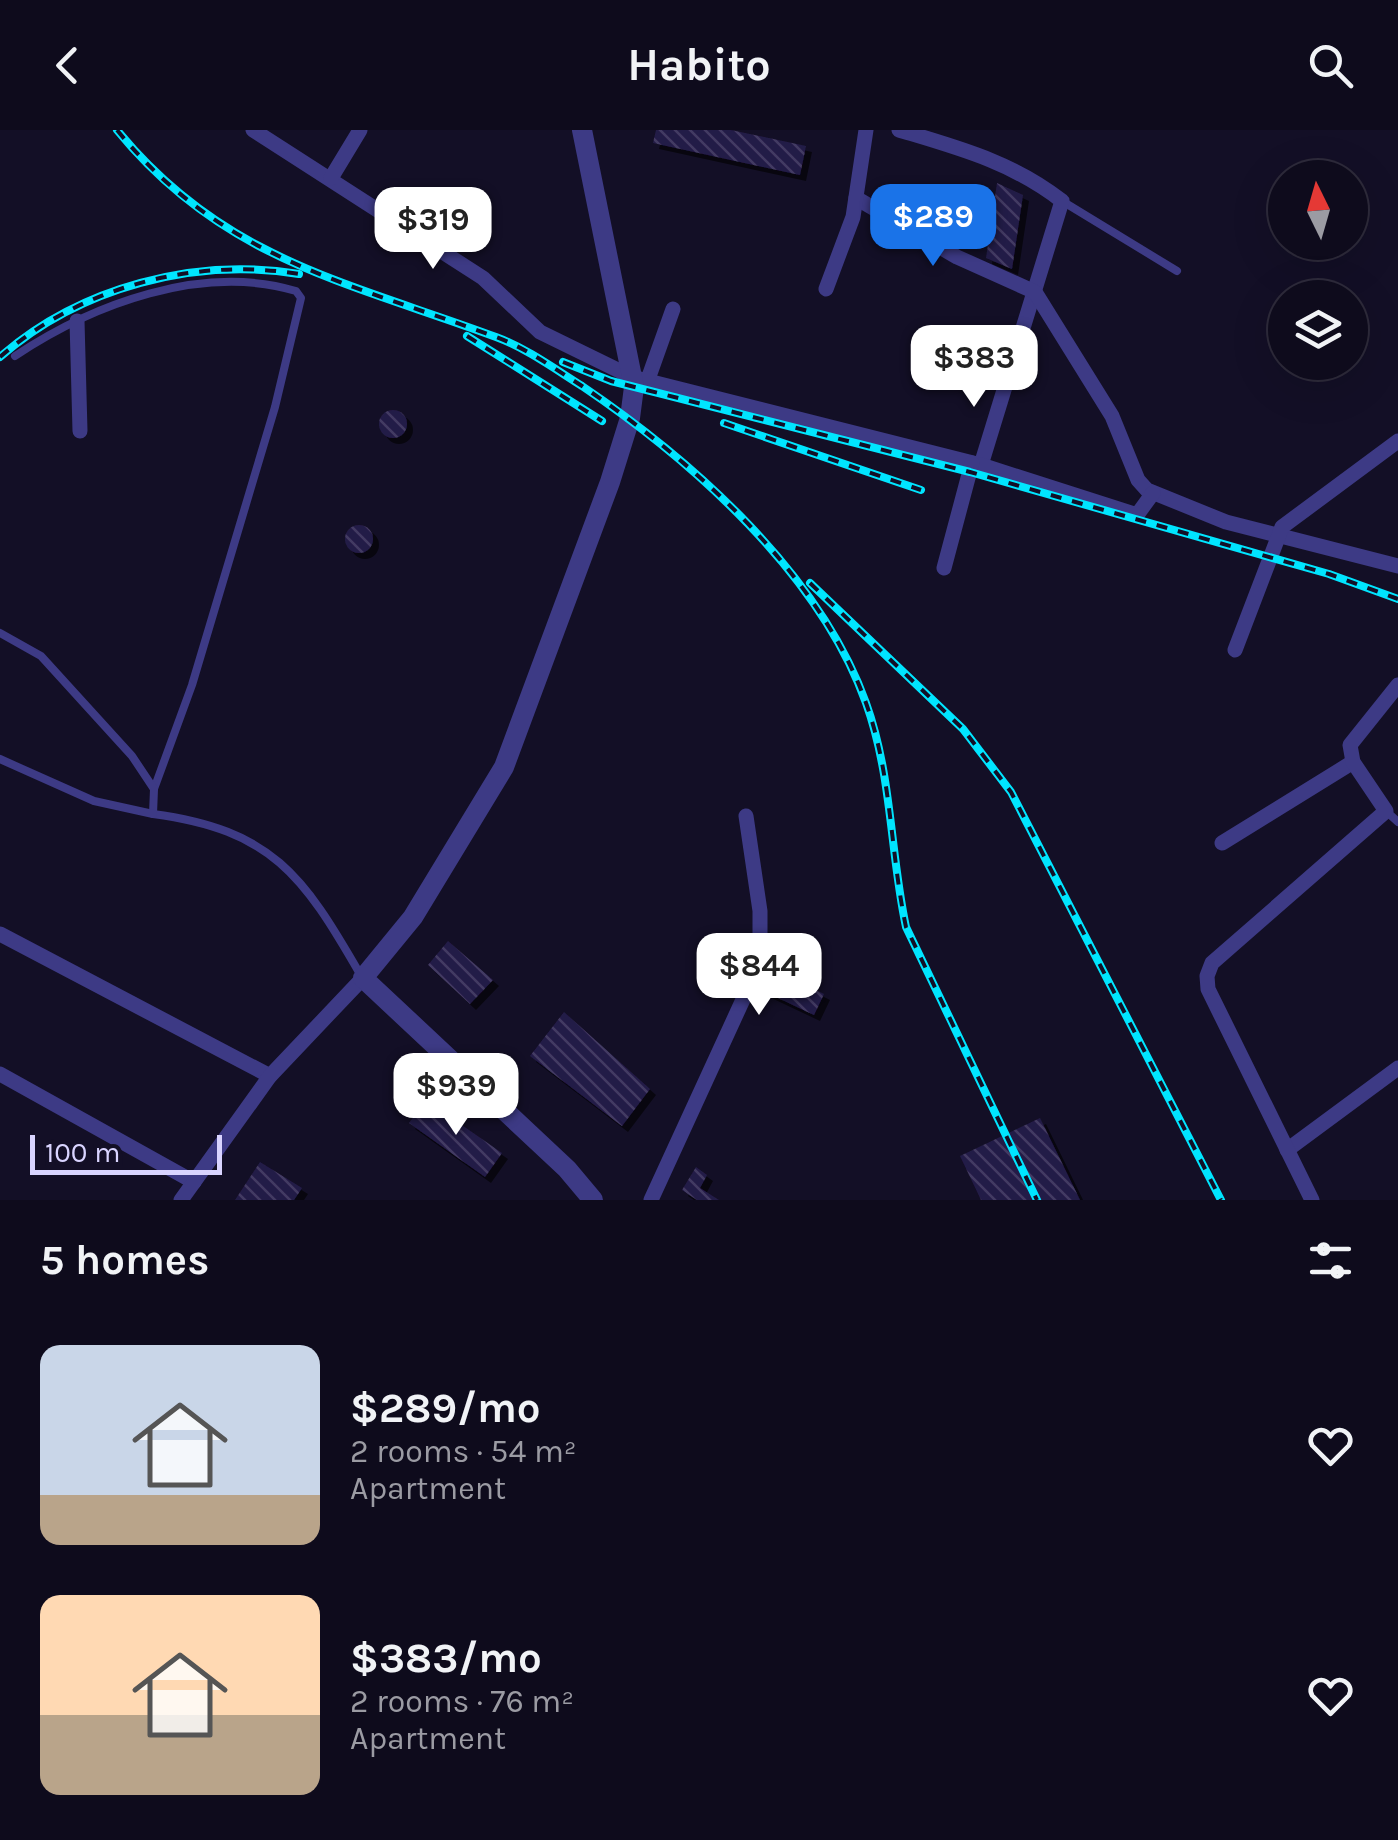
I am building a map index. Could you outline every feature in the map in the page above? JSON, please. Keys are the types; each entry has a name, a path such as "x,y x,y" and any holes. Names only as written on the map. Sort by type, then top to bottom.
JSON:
{"street":[{"path":"253,130 483,278 540,332 640,380 976,464 1137,515 1153,492"},
{"path":"331,178 360,130"},
{"path":"582,130 640,380"},
{"path":"826,289 856,198 866,130"},
{"path":"899,130 994,158 1034,178 1062,200 944,568"},
{"path":"856,198 957,257 1034,292 1112,416 1138,480 1153,492 1226,522 1394,559"},
{"path":"182,1200 270,1076 363,978 413,918 504,766 610,482 640,380 673,309"},
{"path":"77,320 80,431"},
{"path":"1234,650 1278,535 1288,521 1398,441"},
{"path":"1312,1200 1208,989 1209,968 1392,817 1354,762 1353,738 1398,685"},
{"path":"1222,844 1354,762"},
{"path":"651,1200 746,993 760,950 760,911 746,816"},
{"path":"0,934 270,1076"},
{"path":"363,978 567,1169 593,1200"},
{"path":"1288,1150 1398,1068"},
{"path":"0,1074 194,1182"}],"lane":[{"path":"1062,200 1177,272"},
{"path":"15,356 77,320 117,303 197,286 278,286 296,291 301,298 275,407 192,685 154,789 153,814"},
{"path":"0,634 16,639 60,674 132,756 154,789"},
{"path":"0,759 94,801 228,830 260,846 285,866 323,911 363,978"}],"building":[{"path":"656,130 731,130 806,146 800,175 653,143"},
{"path":"997,183 1023,195 1012,269 986,258"},
{"path":"393,410 403,414 407,424 403,434 393,438 383,434 379,424 383,414"},
{"path":"359,525 369,529 373,539 369,549 359,553 349,549 345,539 349,529"},
{"path":"448,941 493,980 470,1004 428,965"},
{"path":"770,967 824,994 814,1015 759,989"},
{"path":"564,1012 650,1089 622,1126 530,1056"},
{"path":"426,1100 502,1153 485,1177 409,1123"},
{"path":"1040,1118 1080,1200 981,1200 960,1156"},
{"path":"260,1162 302,1188 294,1200 235,1200"},
{"path":"696,1167 707,1175 700,1188 719,1200 697,1200 682,1190"}],"railway":[{"path":"117,130 158,174 200,209 244,238 339,282 507,342 582,386 709,485 785,566 845,655 866,703 881,758 906,927 1037,1200"},
{"path":"0,357 66,312 140,283 220,270 299,274"},
{"path":"467,336 602,421"},
{"path":"563,362 611,381 970,472 1329,574 1398,599"},
{"path":"724,423 921,490"},
{"path":"810,583 963,729 1011,792 1221,1200"}]}
